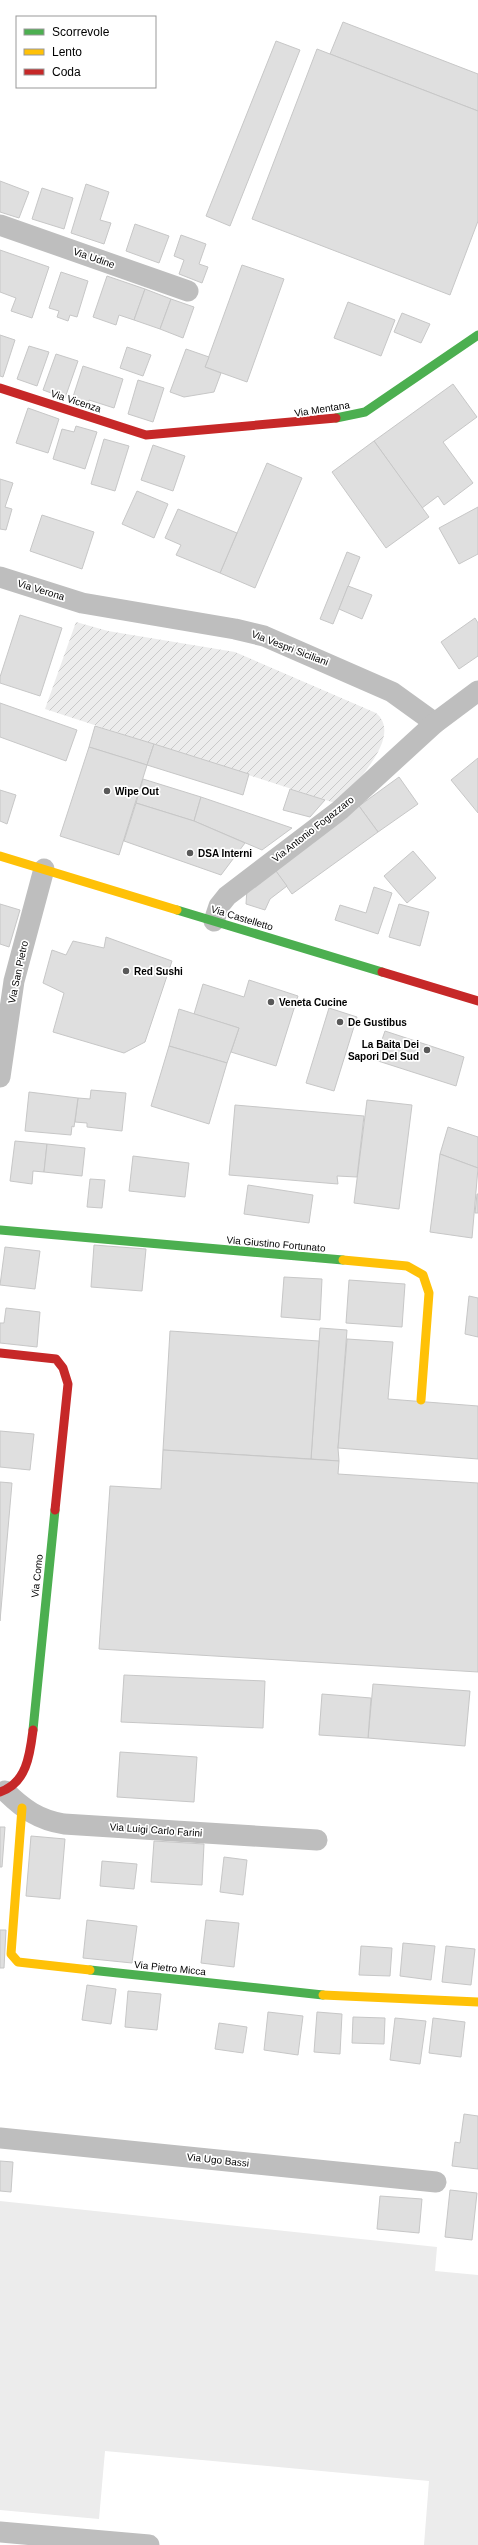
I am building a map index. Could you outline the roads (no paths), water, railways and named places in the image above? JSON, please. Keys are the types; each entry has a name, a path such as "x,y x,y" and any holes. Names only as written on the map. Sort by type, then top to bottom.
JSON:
{"street":[{"name":"Via Udine","path":"0,225 188,291"},
{"name":"Via Mentana","path":"146,435 324,421 365,412 478,335"},
{"name":"Via Vicenza","path":"0,388 146,435"},
{"name":"Via Verona","path":"0,578 82,603"},
{"name":"Via Vespri Siciliani","path":"82,603 235,629 264,636 392,692 435,723"},
{"name":"Via Antonio Fogazzaro","path":"214,921 219,906 226,896 340,810 435,723 478,691"},
{"name":"Via Castelletto","path":"0,856 478,1001"},
{"name":"Via San Pietro","path":"0,1077 14,981 44,869"},
{"name":"Via Giustino Fortunato","path":"0,1230 407,1266 423,1275 429,1293 421,1400"},
{"name":"Via Como","path":"0,1353 50,1357 60,1363 68,1384 32,1740 28,1763 23,1772 3,1791"},
{"name":"Via Luigi Carlo Farini","path":"3,1791 22,1808 43,1820 64,1824 317,1840"},
{"name":"Via Pietro Micca","path":"22,1808 11,1954 18,1962 312,1994 478,2002"},
{"name":"Via Ugo Bassi","path":"0,2138 436,2182"},
{"path":"0,2532 149,2545"}],"place":[{"name":"Wipe Out","path":"107,791"},
{"name":"DSA Interni","path":"190,853"},
{"name":"Red Sushi","path":"126,971"},
{"name":"Veneta Cucine","path":"271,1002"},
{"name":"De Gustibus","path":"340,1022"},
{"name":"La Baita Dei Sapori Del Sud","path":"427,1050"}]}
